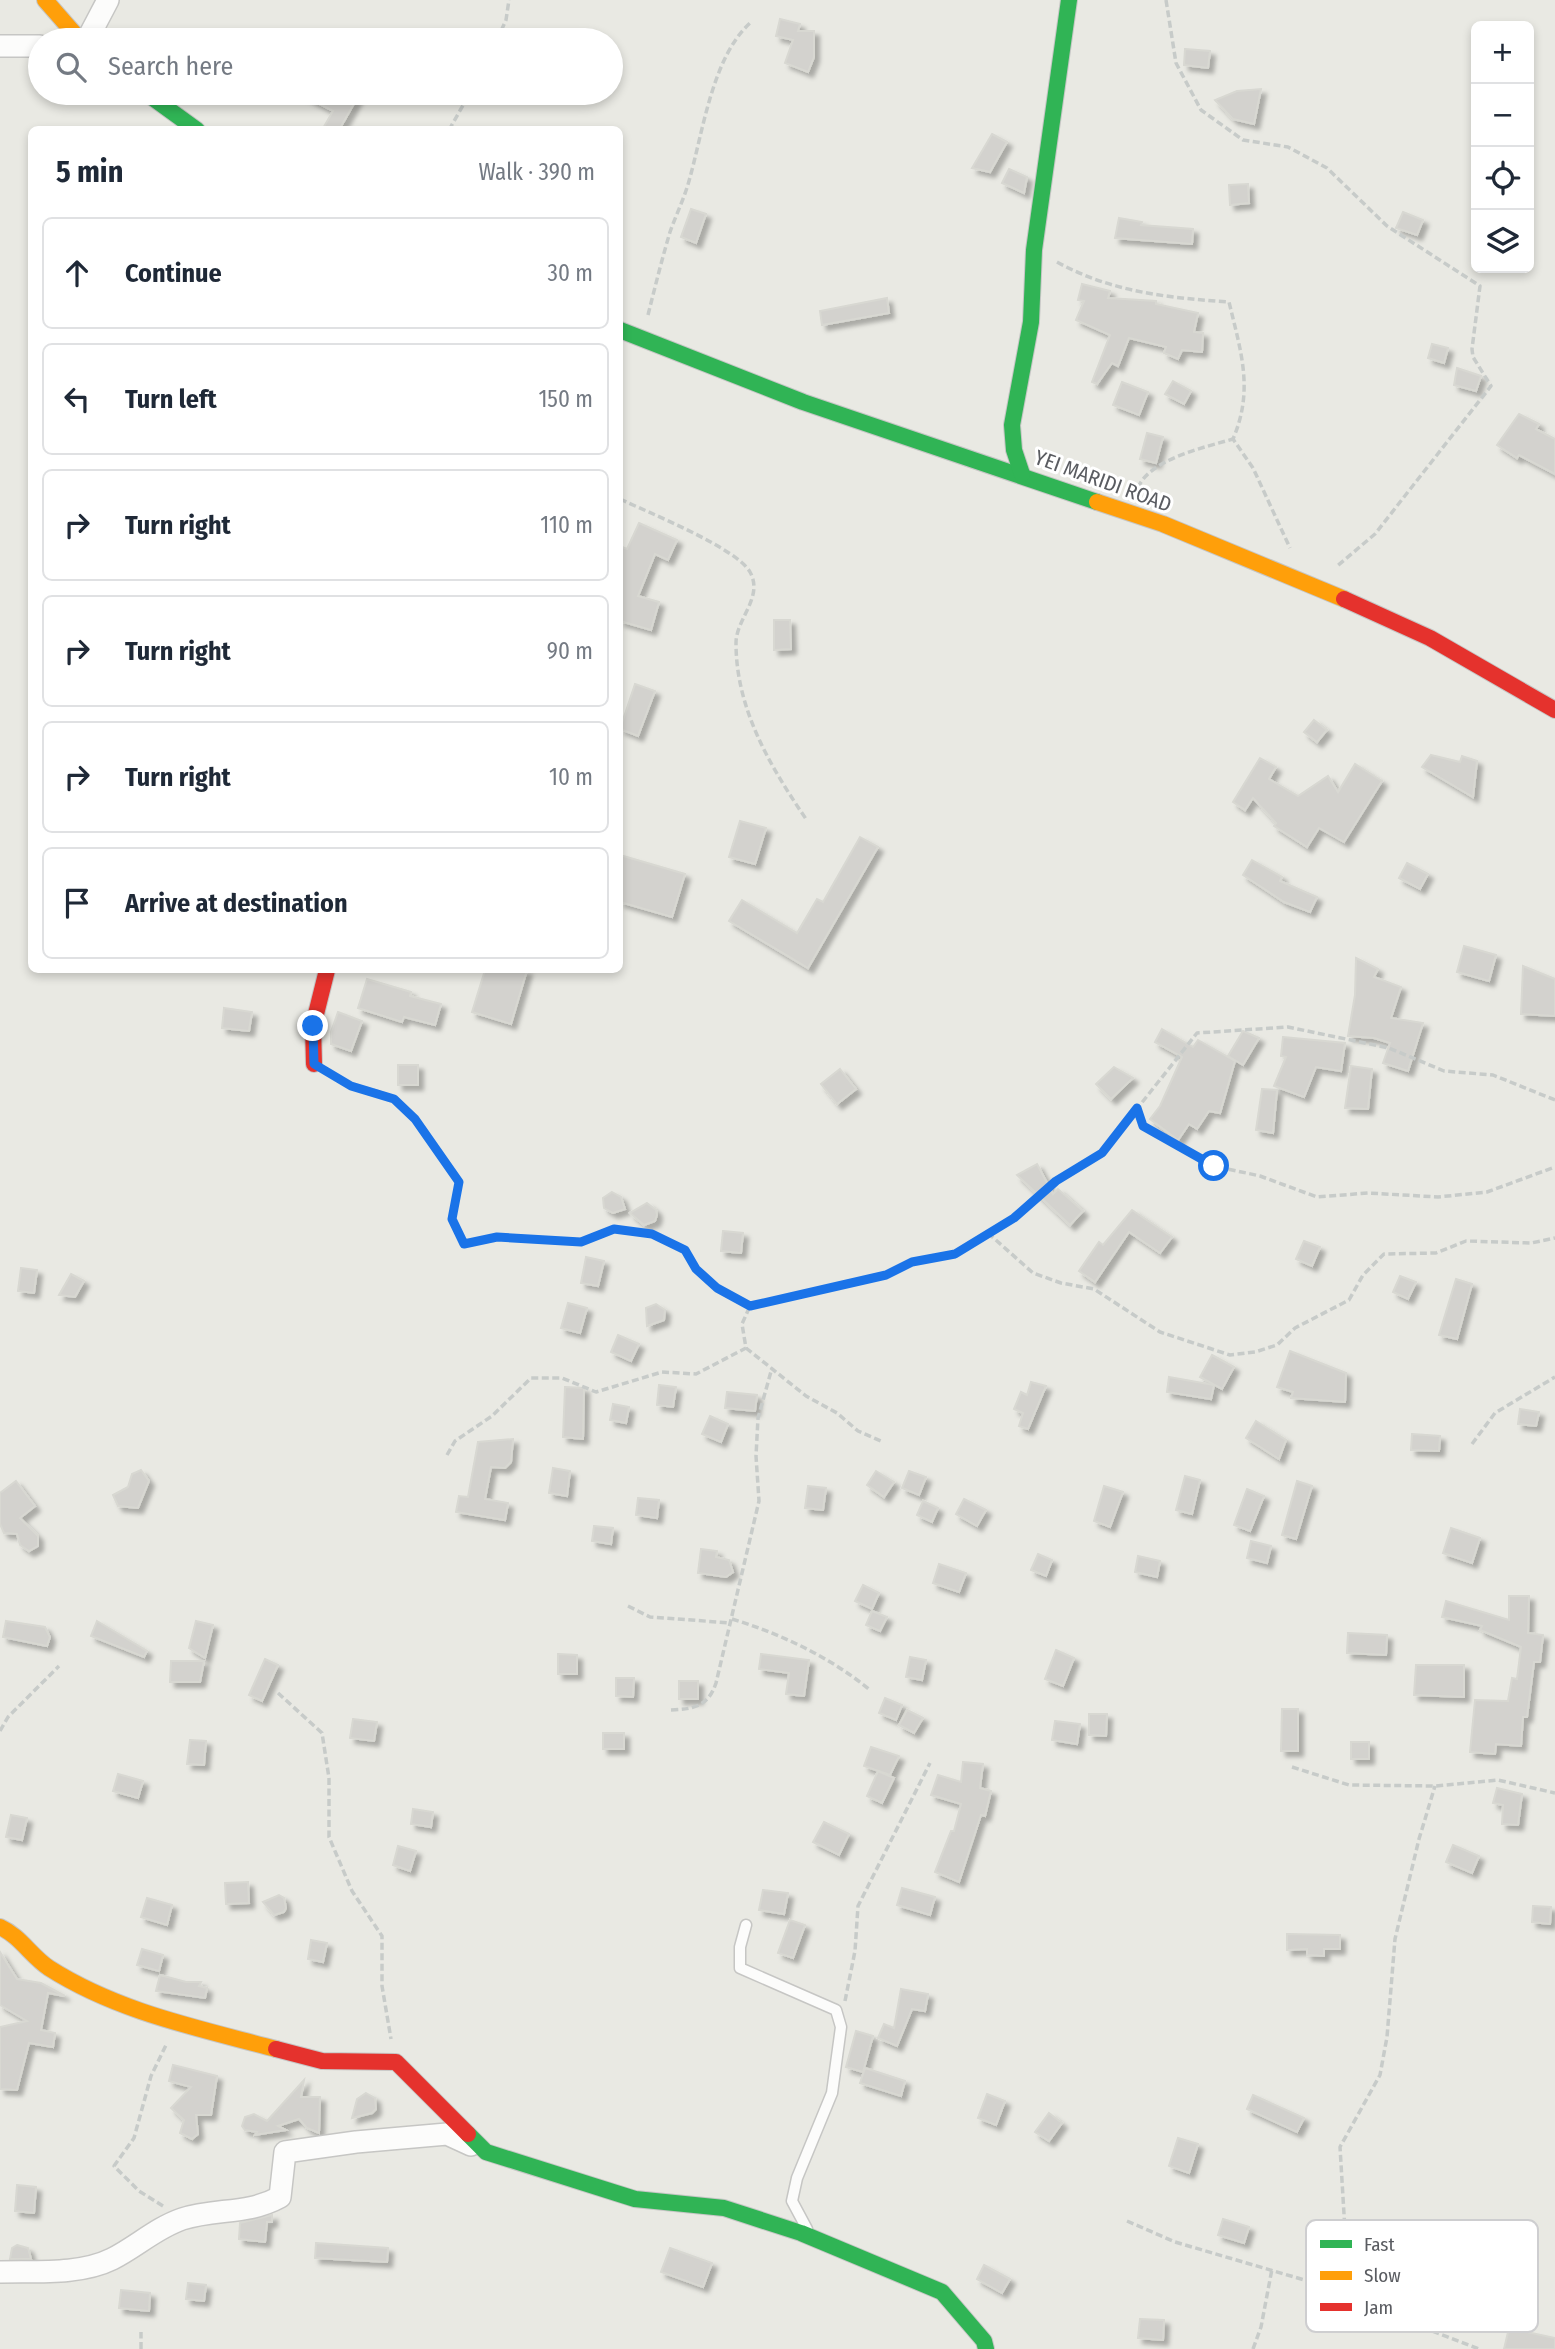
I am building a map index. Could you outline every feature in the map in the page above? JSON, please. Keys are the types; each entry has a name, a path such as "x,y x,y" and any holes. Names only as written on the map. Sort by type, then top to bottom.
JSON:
{"street":[{"path":"45,0 70,28"},
{"path":"93,28 107,0"},
{"path":"1022,474 1014,450 1012,425 1031,322 1034,250 1069,0"},
{"path":"0,46 28,46"},
{"path":"163,105 191,126"},
{"name":"YEI MARIDI ROAD","path":"623,331 803,402 1129,511 1320,589 1430,638 1555,710"},
{"path":"314,1064 313,1026 326,973"},
{"path":"0,1927 9,1931 48,1967 131,2010 322,2061 396,2062 486,2152"},
{"path":"0,2272 83,2267 111,2260 141,2239 182,2219 260,2208 280,2197 285,2152 447,2134 486,2152 635,2199 724,2208 811,2237 942,2292 984,2342 986,2349"}],"lane":[{"path":"746,1925 740,1947 740,1968 836,2010 840,2023 832,2093 797,2178 792,2201 811,2237"}],"path":[{"path":"503,28 509,0"},
{"path":"1166,0 1176,63 1201,110 1243,140 1288,147 1327,168 1387,226 1480,286 1472,349 1473,356 1491,386 1375,534 1324,577 1320,589"},
{"path":"642,337 670,232 723,65 735,37 750,23"},
{"path":"451,126 463,105"},
{"path":"1034,250 1076,273 1131,292 1229,302 1246,390 1242,417 1233,439"},
{"path":"1129,511 1141,481 1177,456 1233,439"},
{"path":"1233,439 1253,468 1268,506 1290,548 1283,574"},
{"path":"623,500 726,550 750,572 754,595 736,639 738,678 775,774 806,819"},
{"path":"314,1064 351,1086 394,1099 415,1119 459,1182 452,1219 464,1244 497,1237 581,1242 614,1229 652,1234 685,1250 696,1269 717,1288 750,1306 886,1275 912,1262 955,1254 1014,1218 1056,1181 1102,1153 1196,1033 1288,1027 1389,1048 1444,1071 1493,1075 1555,1100"},
{"path":"1137,1108 1143,1126 1185,1152 1214,1166 1261,1176 1317,1197 1368,1193 1438,1197 1487,1192 1555,1167"},
{"path":"988,1233 1033,1273 1094,1289 1160,1332 1230,1355 1277,1345 1296,1328 1349,1300 1363,1275 1384,1254 1436,1253 1466,1241 1531,1243 1555,1238"},
{"path":"750,1306 742,1324 746,1348 806,1396 837,1413 858,1431 881,1441"},
{"path":"447,1455 455,1441 492,1416 531,1378 562,1378 596,1392 662,1372 696,1374 746,1348"},
{"path":"671,1710 697,1709 712,1695 759,1501 756,1456 758,1418 772,1368"},
{"path":"1472,1444 1495,1413 1555,1377"},
{"path":"628,1606 650,1617 732,1621 771,1631 849,1673 870,1690"},
{"path":"0,1731 8,1717 59,1666"},
{"path":"278,1693 321,1732 329,1778 329,1837 352,1891 382,1937 382,1986 396,2062"},
{"path":"840,2023 855,1951 858,1906 930,1763"},
{"path":"1292,1768 1349,1784 1435,1786 1498,1780 1555,1793"},
{"path":"1344,2220 1340,2147 1380,2076 1387,2037 1395,1939 1435,1786"},
{"path":"176,2024 151,2076 134,2138 114,2166 139,2190 182,2219"},
{"path":"1127,2221 1175,2242 1306,2280"},
{"path":"1254,2349 1272,2269"},
{"path":"141,2332 141,2349"},
{"path":"1435,2332 1479,2349"}],"building":[{"path":"780,19 800,24 798,31 814,31 814,57 808,72 785,63 793,40 776,36"},
{"path":"1185,49 1210,51 1208,68 1184,65"},
{"path":"1261,89 1254,124 1233,119 1215,100 1237,91"},
{"path":"322,105 353,105 341,126 324,126 333,111"},
{"path":"992,134 1007,142 990,172 972,168"},
{"path":"1009,169 1027,177 1024,193 1002,183"},
{"path":"1248,184 1249,203 1230,205 1229,185"},
{"path":"691,209 706,214 696,243 681,237"},
{"path":"1403,212 1423,220 1417,235 1396,228"},
{"path":"1119,218 1142,222 1141,225 1193,229 1192,244 1115,238"},
{"path":"1082,284 1110,291 1108,298 1156,301 1156,304 1198,313 1194,332 1203,333 1202,352 1182,350 1178,359 1164,353 1166,347 1129,338 1118,366 1112,363 1097,384 1092,382 1110,335 1076,320 1084,301 1078,300"},
{"path":"887,298 889,313 822,325 820,311"},
{"path":"1432,344 1448,348 1444,363 1428,358"},
{"path":"1457,368 1481,376 1476,391 1454,385"},
{"path":"1173,381 1191,391 1184,404 1165,394"},
{"path":"1122,382 1148,392 1139,415 1113,405"},
{"path":"1519,414 1539,424 1536,429 1555,439 1555,474 1519,455 1517,458 1497,445"},
{"path":"1147,433 1163,437 1156,463 1140,459"},
{"path":"639,523 677,540 668,560 655,554 638,596 659,602 651,630 623,622 623,547 627,549"},
{"path":"774,620 790,620 791,649 774,650"},
{"path":"635,684 655,691 638,736 623,730 623,720"},
{"path":"1314,720 1327,730 1317,742 1304,732"},
{"path":"1431,755 1460,762 1462,756 1477,761 1473,797 1422,767"},
{"path":"1260,758 1276,767 1269,779 1298,796 1328,776 1338,792 1355,764 1382,781 1344,842 1319,828 1307,847 1274,826 1276,823 1253,798 1245,810 1233,802"},
{"path":"740,821 766,828 755,864 729,857"},
{"path":"860,837 878,847 808,968 729,921 742,900 797,933 817,899 823,902"},
{"path":"623,856 685,874 672,917 623,903"},
{"path":"1252,860 1282,877 1280,881 1317,897 1310,912 1284,902 1243,875"},
{"path":"1407,863 1428,874 1420,889 1399,878"},
{"path":"1464,946 1496,955 1489,981 1457,972"},
{"path":"1356,958 1378,969 1374,977 1401,987 1391,1018 1423,1023 1408,1071 1383,1063 1390,1043 1374,1038 1348,1036 1355,995"},
{"path":"1523,966 1555,979 1555,1016 1521,1014"},
{"path":"484,973 526,973 511,1024 472,1012"},
{"path":"367,979 411,992 410,996 441,1004 435,1025 404,1017 402,1022 358,1008"},
{"path":"224,1008 252,1012 249,1031 222,1028"},
{"path":"338,1012 362,1021 351,1051 331,1044 331,1032"},
{"path":"1162,1029 1193,1047 1198,1040 1235,1061 1220,1113 1209,1111 1197,1129 1189,1124 1178,1140 1150,1119 1160,1106 1182,1057 1155,1042"},
{"path":"1243,1031 1259,1038 1243,1065 1228,1056"},
{"path":"1283,1037 1345,1043 1341,1071 1316,1067 1304,1097 1274,1086 1286,1057 1281,1056"},
{"path":"398,1065 418,1065 418,1085 398,1085"},
{"path":"1351,1066 1372,1069 1368,1109 1345,1108"},
{"path":"1114,1067 1133,1078 1111,1099 1096,1084"},
{"path":"840,1069 856,1089 837,1104 821,1084"},
{"path":"1262,1089 1277,1090 1273,1133 1256,1130"},
{"path":"1037,1164 1053,1194 1058,1189 1083,1211 1070,1225 1017,1175"},
{"path":"612,1192 621,1197 625,1209 613,1213 604,1208 603,1198"},
{"path":"647,1203 656,1210 657,1215 655,1221 644,1225 630,1213"},
{"path":"1132,1210 1172,1237 1160,1253 1129,1232 1095,1282 1079,1271 1099,1242 1103,1245"},
{"path":"723,1231 743,1233 741,1253 721,1251"},
{"path":"1304,1241 1320,1247 1312,1266 1296,1259"},
{"path":"586,1257 604,1261 598,1286 581,1283"},
{"path":"21,1268 37,1270 34,1293 18,1291"},
{"path":"71,1274 84,1281 75,1297 59,1295"},
{"path":"1400,1276 1416,1282 1408,1299 1393,1292"},
{"path":"1456,1279 1472,1284 1457,1339 1439,1335"},
{"path":"568,1303 587,1308 580,1333 561,1328"},
{"path":"656,1304 665,1310 664,1320 647,1326 646,1308"},
{"path":"618,1335 639,1344 631,1361 611,1352"},
{"path":"1290,1351 1346,1373 1345,1402 1291,1398 1293,1392 1277,1387"},
{"path":"1212,1355 1234,1367 1222,1389 1200,1377"},
{"path":"1169,1377 1214,1385 1211,1399 1167,1392"},
{"path":"1031,1382 1046,1386 1028,1429 1019,1426 1023,1413 1014,1409 1021,1392 1027,1395"},
{"path":"659,1385 676,1387 673,1407 657,1405"},
{"path":"565,1387 584,1388 583,1439 563,1437"},
{"path":"727,1392 757,1395 755,1411 725,1408"},
{"path":"613,1404 629,1407 626,1423 610,1420"},
{"path":"1520,1409 1539,1412 1536,1426 1518,1424"},
{"path":"710,1416 728,1424 721,1442 702,1434"},
{"path":"1256,1421 1286,1440 1279,1459 1246,1438"},
{"path":"1412,1434 1440,1436 1439,1451 1411,1450"},
{"path":"513,1439 511,1462 505,1468 491,1467 485,1499 508,1503 505,1520 456,1512 459,1496 468,1497 478,1442"},
{"path":"553,1468 570,1471 567,1496 549,1493"},
{"path":"141,1470 149,1481 138,1508 118,1506 113,1495 128,1487 132,1474"},
{"path":"876,1471 894,1482 884,1497 867,1485"},
{"path":"909,1471 926,1477 919,1495 902,1488"},
{"path":"1185,1476 1200,1480 1192,1514 1176,1510"},
{"path":"16,1481 35,1506 20,1518 38,1536 38,1546 29,1551 20,1545 17,1534 4,1533 0,1524 0,1493"},
{"path":"1297,1481 1312,1486 1296,1539 1282,1535"},
{"path":"808,1486 826,1488 823,1510 805,1508"},
{"path":"1104,1486 1123,1492 1110,1527 1094,1521"},
{"path":"1247,1489 1264,1496 1250,1531 1234,1525"},
{"path":"638,1498 659,1500 657,1518 636,1515"},
{"path":"964,1499 986,1510 977,1526 956,1514"},
{"path":"923,1501 938,1508 932,1522 917,1515"},
{"path":"594,1526 613,1528 611,1544 592,1541"},
{"path":"1451,1528 1480,1538 1472,1563 1443,1553"},
{"path":"1251,1541 1271,1546 1267,1563 1247,1558"},
{"path":"701,1549 717,1551 716,1557 729,1560 733,1572 726,1577 698,1573"},
{"path":"1038,1554 1052,1560 1046,1576 1031,1570"},
{"path":"1138,1556 1160,1561 1157,1577 1135,1572"},
{"path":"939,1564 966,1573 959,1592 933,1583"},
{"path":"863,1585 879,1593 872,1609 855,1601"},
{"path":"1509,1596 1529,1596 1528,1633 1543,1635 1540,1662 1534,1662 1527,1717 1523,1717 1521,1746 1496,1744 1495,1754 1470,1752 1475,1700 1508,1701 1512,1678 1517,1679 1521,1647 1480,1630 1482,1626 1442,1617 1446,1601 1509,1620"},
{"path":"872,1611 887,1617 880,1631 866,1625"},
{"path":"6,1621 45,1627 50,1637 47,1646 3,1637"},
{"path":"97,1621 147,1651 144,1657 91,1636"},
{"path":"196,1621 213,1625 205,1658 189,1648"},
{"path":"1348,1633 1387,1635 1386,1655 1347,1653"},
{"path":"1056,1650 1074,1658 1063,1686 1045,1679"},
{"path":"558,1654 577,1655 577,1674 558,1674"},
{"path":"761,1654 809,1660 804,1696 786,1694 789,1673 759,1669"},
{"path":"910,1657 926,1660 922,1680 906,1677"},
{"path":"265,1659 278,1665 262,1701 249,1695"},
{"path":"171,1661 204,1661 200,1682 170,1682"},
{"path":"1416,1665 1464,1665 1464,1697 1414,1695"},
{"path":"616,1678 634,1678 633,1697 616,1696"},
{"path":"679,1681 698,1681 698,1699 679,1699"},
{"path":"885,1698 902,1705 896,1720 879,1713"},
{"path":"1282,1709 1298,1709 1298,1751 1281,1751"},
{"path":"907,1710 923,1718 914,1733 899,1725"},
{"path":"1089,1714 1107,1714 1106,1736 1089,1735"},
{"path":"353,1719 377,1722 374,1741 350,1738"},
{"path":"1055,1721 1080,1724 1077,1744 1052,1740"},
{"path":"603,1733 624,1733 624,1749 603,1749"},
{"path":"190,1740 206,1741 204,1765 187,1764"},
{"path":"1351,1742 1369,1742 1369,1759 1351,1759"},
{"path":"871,1747 899,1756 890,1775 864,1766"},
{"path":"963,1762 983,1764 980,1788 991,1791 985,1816 981,1815 959,1882 935,1872 951,1831 954,1831 961,1804 931,1795 938,1775 961,1782"},
{"path":"878,1771 894,1778 882,1803 867,1796"},
{"path":"118,1774 143,1781 138,1798 113,1791"},
{"path":"1497,1788 1522,1794 1518,1825 1502,1824 1503,1805 1493,1803"},
{"path":"413,1809 433,1812 431,1827 411,1824"},
{"path":"11,1815 27,1818 22,1840 6,1837"},
{"path":"824,1822 849,1834 839,1855 813,1842"},
{"path":"1453,1845 1479,1856 1472,1873 1446,1862"},
{"path":"398,1846 416,1851 410,1871 393,1865"},
{"path":"248,1882 249,1903 226,1904 225,1883"},
{"path":"902,1888 935,1897 930,1915 897,1905"},
{"path":"763,1890 788,1893 784,1914 759,1910"},
{"path":"279,1895 284,1898 286,1908 284,1912 274,1915 263,1902"},
{"path":"147,1898 172,1905 167,1925 141,1917"},
{"path":"1533,1906 1551,1907 1550,1924 1532,1922"},
{"path":"790,1920 805,1925 793,1958 778,1953"},
{"path":"1287,1934 1340,1935 1340,1949 1324,1949 1324,1956 1307,1955 1307,1949 1287,1950"},
{"path":"311,1940 327,1943 323,1962 308,1959"},
{"path":"142,1949 163,1955 159,1971 137,1965"},
{"path":"0,1952 17,1979 41,1983 65,1996 48,1993 41,2030 55,2033 53,2047 29,2043 17,2090 0,2089 0,2027 27,2021 0,2005"},
{"path":"160,1975 186,1982 201,1982 199,1986 207,1988 205,1998 156,1991"},
{"path":"901,1989 928,1994 925,2011 912,2009 897,2046 878,2038 884,2024 894,2028"},
{"path":"856,2031 873,2036 863,2072 846,2067"},
{"path":"173,2065 217,2076 211,2115 196,2115 198,2134 192,2139 180,2133 184,2120 171,2108 191,2087 169,2081"},
{"path":"865,2068 905,2081 901,2096 860,2083"},
{"path":"304,2080 301,2097 320,2097 319,2133 307,2128 299,2119 278,2126 286,2130 255,2135 257,2132 245,2130 242,2126 245,2117 254,2114 267,2121"},
{"path":"366,2093 375,2098 376,2109 372,2113 352,2118 357,2099"},
{"path":"987,2094 1005,2101 996,2125 978,2118"},
{"path":"1253,2095 1304,2118 1297,2132 1247,2109"},
{"path":"1049,2113 1062,2123 1049,2141 1035,2132"},
{"path":"1178,2138 1198,2144 1189,2173 1169,2166"},
{"path":"17,2185 36,2187 34,2213 15,2211"},
{"path":"272,2215 272,2222 267,2222 265,2242 239,2239 240,2223"},
{"path":"1223,2219 1249,2227 1244,2243 1218,2235"},
{"path":"316,2243 388,2248 387,2262 315,2258"},
{"path":"17,2245 28,2248 31,2259 10,2259 12,2248"},
{"path":"670,2248 712,2263 703,2287 661,2272"},
{"path":"984,2265 1010,2279 1002,2293 977,2279"},
{"path":"188,2283 206,2285 204,2301 186,2299"},
{"path":"121,2290 150,2293 149,2311 119,2308"},
{"path":"1140,2319 1164,2320 1163,2340 1138,2338"},
{"path":"1508,2332 1527,2332 1555,2338 1555,2349 1504,2349"}],"traffic: fast":[{"path":"1022,474 1014,450 1012,425 1031,322 1034,250 1069,0"},
{"path":"163,105 191,126"},
{"path":"623,331 803,402 1097,502"},
{"path":"468,2134 486,2152 635,2199 724,2208 801,2233 942,2292 984,2341 986,2349"}],"traffic: slow":[{"path":"45,0 70,28"},
{"path":"1097,502 1163,524 1344,599"},
{"path":"0,1927 49,1968 103,1996 188,2026 276,2049"}],"traffic: jam":[{"path":"1344,599 1430,638 1555,710"},
{"path":"314,1064 313,1026 326,973"},
{"path":"276,2049 322,2061 396,2062 468,2134"}],"route":[{"path":"313,1026 314,1064 351,1086 394,1099 415,1119 459,1182 452,1219 464,1244 497,1237 581,1242 614,1229 652,1234 685,1250 696,1269 717,1288 750,1306 886,1275 912,1262 955,1254 1014,1218 1056,1181 1102,1153 1137,1108 1143,1126 1214,1166"}]}
